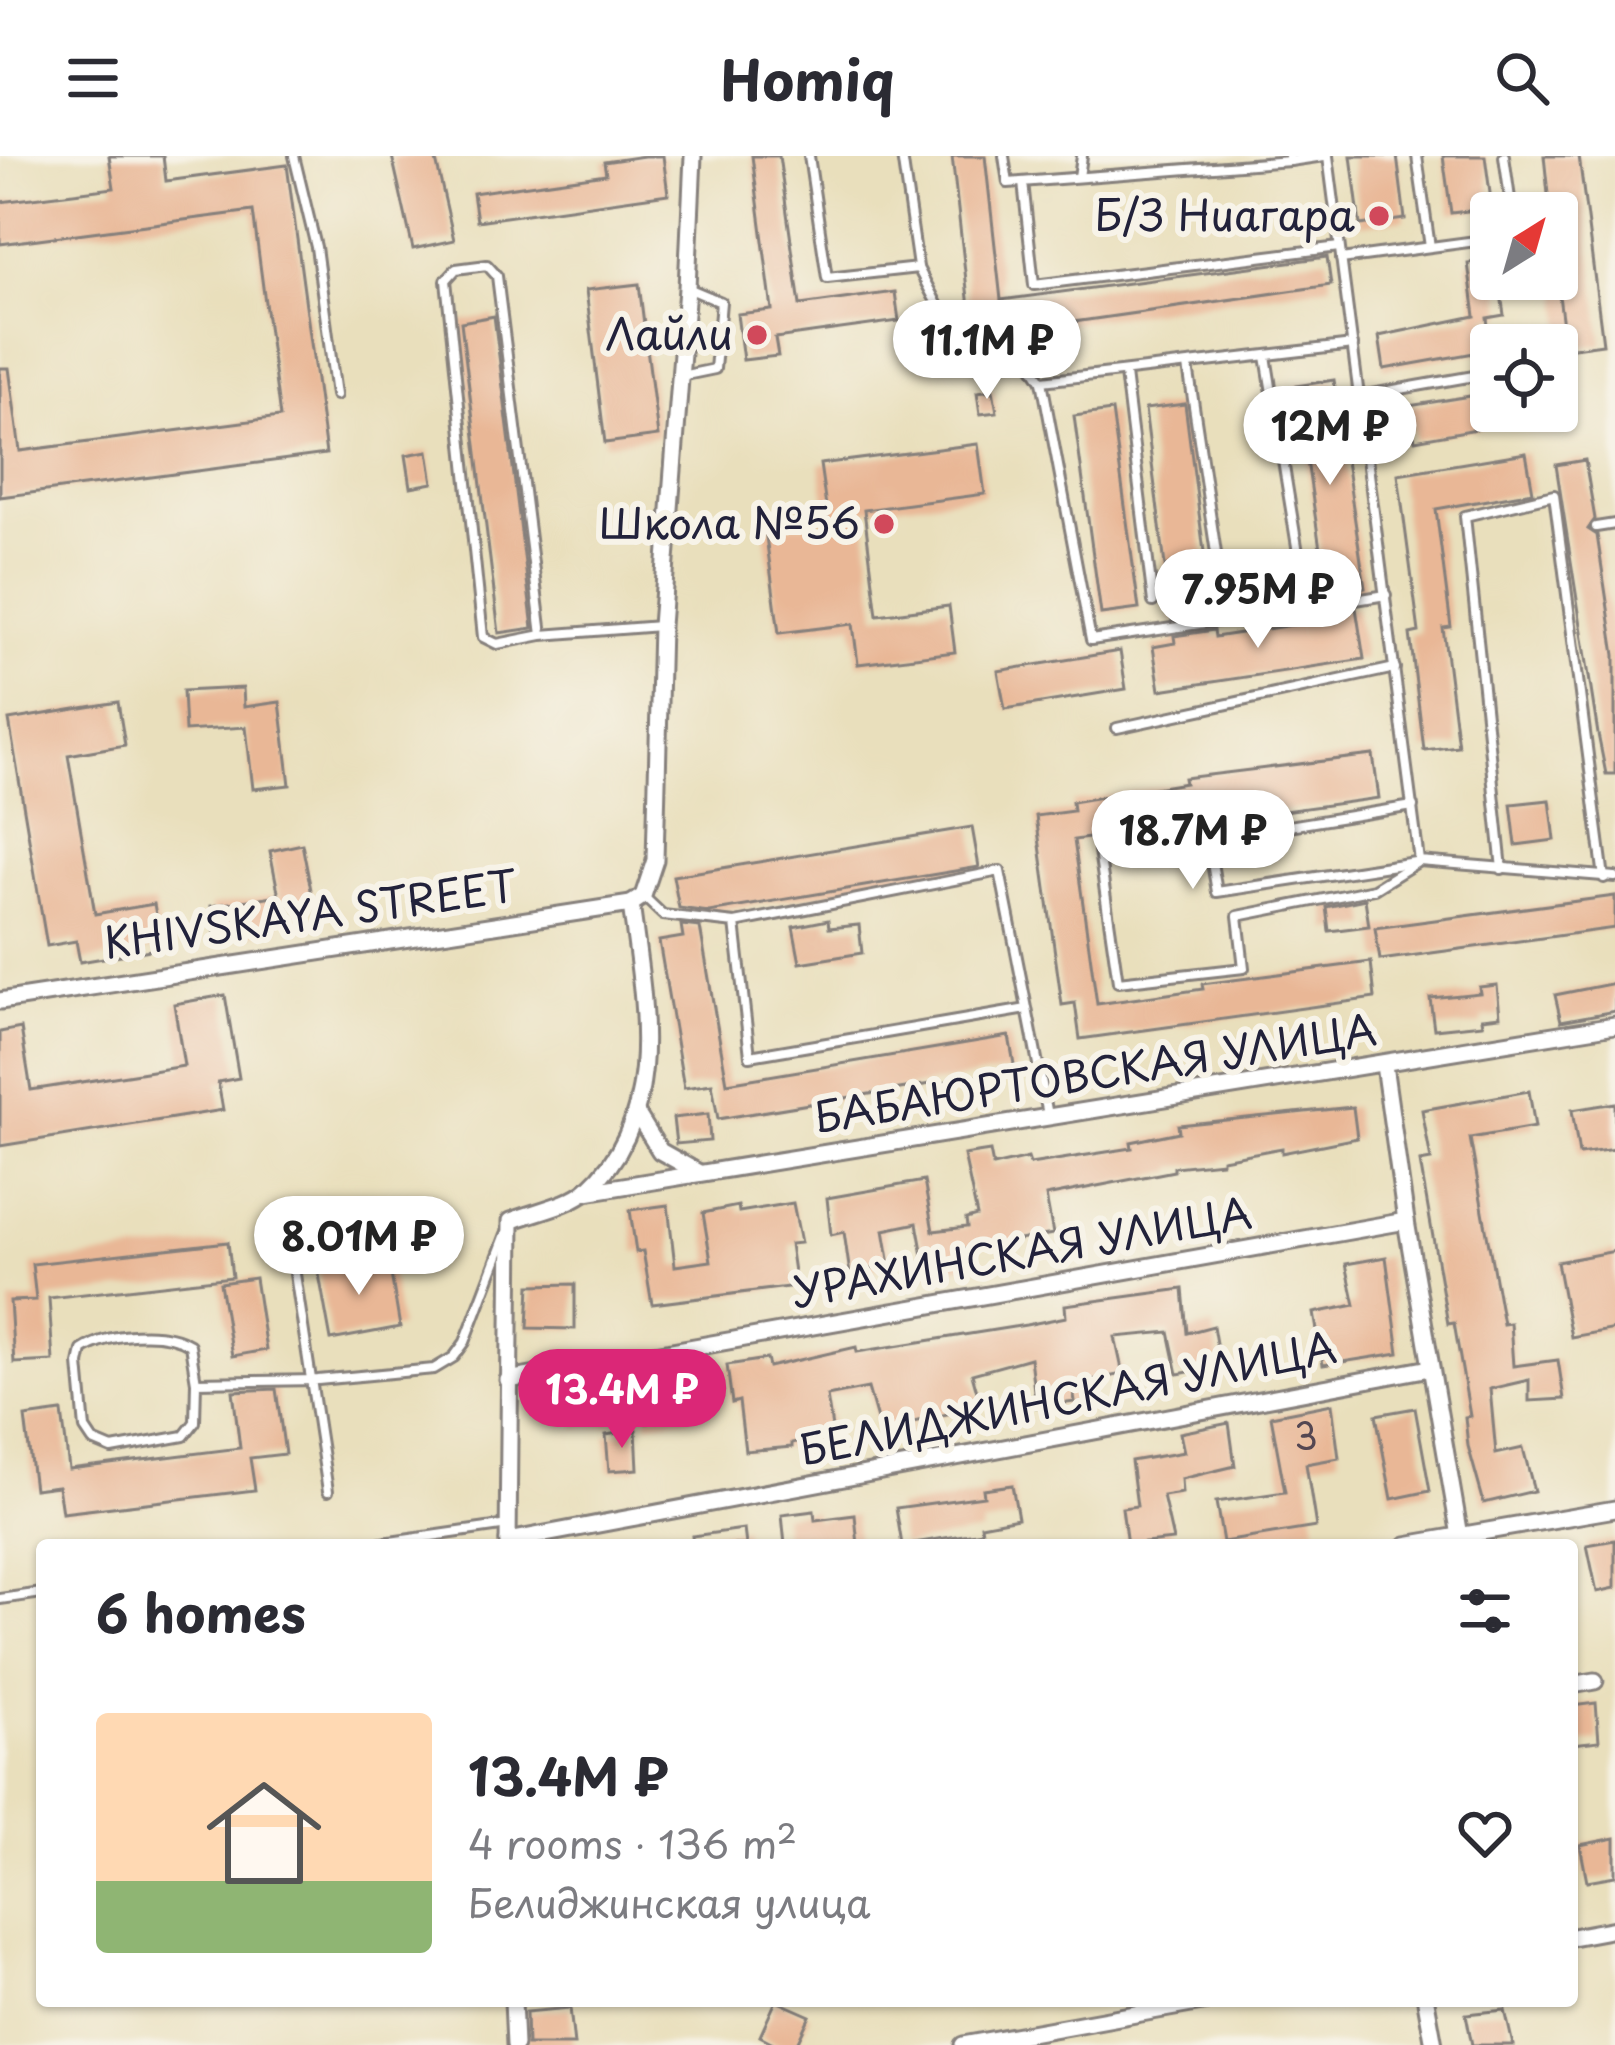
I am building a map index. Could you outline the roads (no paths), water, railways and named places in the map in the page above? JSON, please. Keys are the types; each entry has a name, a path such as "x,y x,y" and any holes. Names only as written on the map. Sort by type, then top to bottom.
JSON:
{"street":[{"path":"586,1192 620,1149 637,1114 647,1031 637,900 655,860 661,626 693,156"},
{"name":"KHIVSKAYA STREET","path":"0,1000 637,900"},
{"name":"БАБАЮРТОВСКАЯ УЛИЦА","path":"511,1221 586,1192 1615,1025"},
{"path":"1384,1065 1460,1536"},
{"path":"637,1114 660,1151 699,1173"},
{"path":"508,1537 511,1221"},
{"name":"УРАХИНСКАЯ УЛИЦА","path":"508,1380 1406,1221"},
{"name":"БЕЛИДЖИНСКАЯ УЛИЦА","path":"508,1537 1430,1368"},
{"path":"1442,1539 1615,1509"},
{"path":"1578,1683 1594,1681"},
{"path":"1578,1936 1615,1929"},
{"path":"513,2007 514,2045"},
{"path":"963,2045 1173,2007"},
{"path":"1427,2007 1434,2045"},
{"path":"1063,2026 1066,2045"}],"lane":[{"path":"294,156 316,247 336,395"},
{"path":"809,156 826,278 918,268"},
{"path":"902,156 918,268 954,336 1031,364 1042,381 1091,640 1386,596"},
{"path":"1004,156 1009,183 1326,156 1419,861"},
{"path":"1079,177 1082,156"},
{"path":"1417,156 1430,247"},
{"path":"1504,156 1509,192"},
{"path":"1023,182 1034,285 1339,247"},
{"path":"1341,260 1470,242"},
{"path":"542,635 497,276 487,265 456,268 446,280 483,637 497,644 542,635 661,626"},
{"path":"680,376 715,369 721,302 687,288"},
{"path":"1042,381 1353,346"},
{"path":"1266,356 1307,608"},
{"path":"1188,366 1226,620"},
{"path":"1125,374 1153,602"},
{"path":"1360,396 1470,377"},
{"path":"1208,839 1217,892 1419,861 1610,878 1554,495 1466,516 1502,868"},
{"path":"1596,527 1615,524"},
{"path":"1117,728 1395,668"},
{"path":"1413,806 1099,851 1118,982 1244,968 1238,916 1375,890 1419,861"},
{"path":"637,900 664,915 735,923 1000,872 1048,1117"},
{"path":"735,923 750,1057 1027,1009"},
{"path":"196,1382 434,1369 454,1357 465,1342 511,1221"},
{"path":"295,1274 328,1491"},
{"path":"177,1337 190,1345 196,1382 195,1423 184,1436 112,1449 100,1447 85,1429 79,1364 82,1351 95,1342 177,1337"},
{"path":"473,1539 508,1537"},
{"path":"0,1599 36,1594"}],"place":[{"name":"Б/З Ниагара","path":"1379,216"},
{"name":"Лайли","path":"757,335"},
{"name":"Школа №56","path":"884,524"}]}
